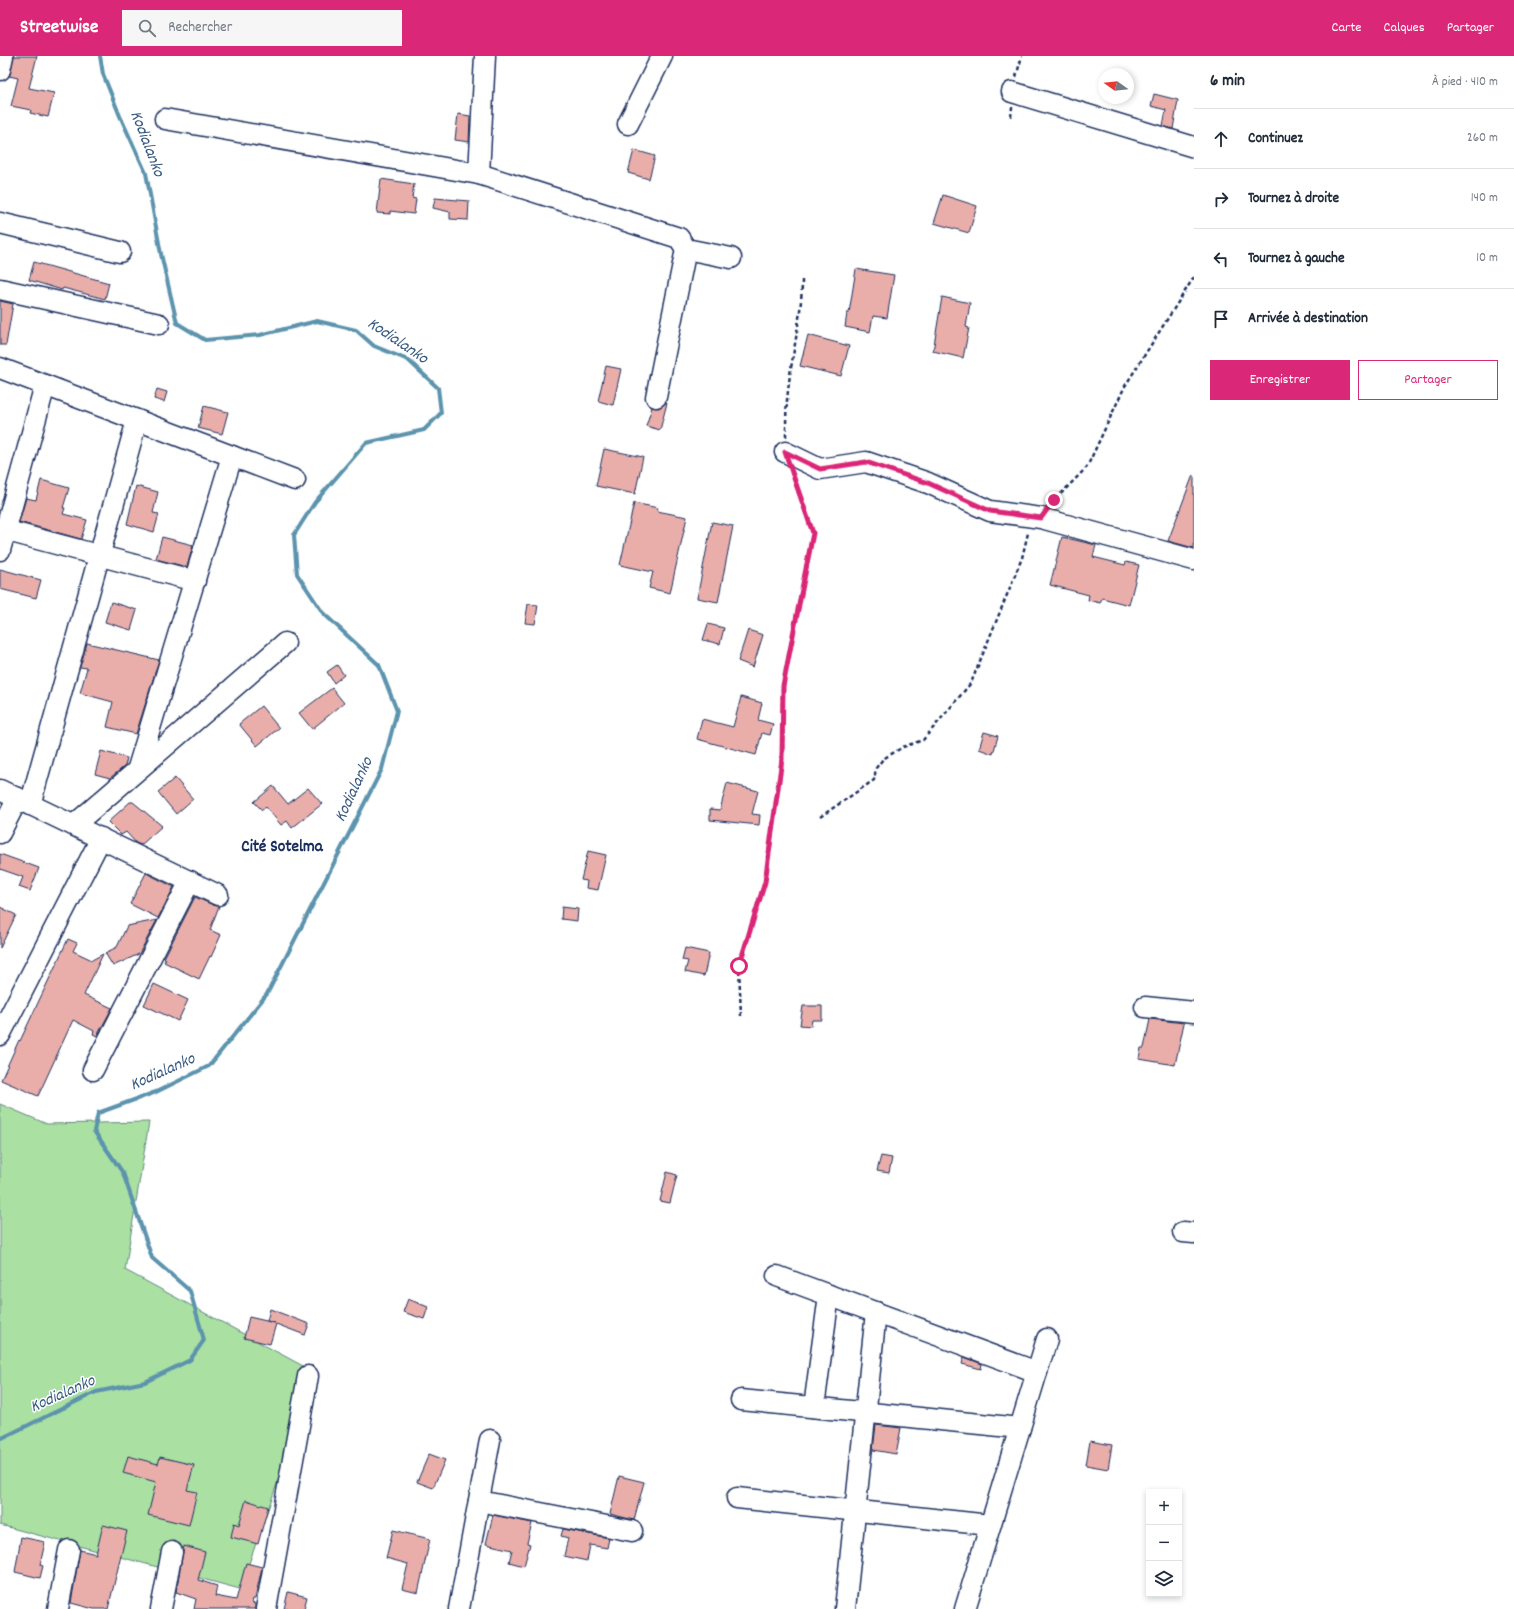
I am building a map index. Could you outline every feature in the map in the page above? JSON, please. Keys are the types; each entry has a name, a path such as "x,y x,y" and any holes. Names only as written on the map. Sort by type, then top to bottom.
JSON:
{"street":[{"path":"0,70 3,56"},
{"path":"479,174 485,56"},
{"path":"628,124 662,56"},
{"path":"1012,92 1194,147"},
{"path":"165,119 479,174 679,238 686,249 656,397"},
{"path":"0,223 120,252"},
{"path":"686,249 731,258"},
{"path":"0,289 159,324"},
{"path":"0,368 295,480"},
{"path":"0,550 3,529 45,385"},
{"path":"0,833 16,798 100,556 137,420"},
{"path":"785,452 820,469 866,462 928,483 990,511 1041,518 1194,560"},
{"path":"138,768 232,456"},
{"path":"3,529 195,581"},
{"path":"74,825 138,768 285,643"},
{"path":"16,798 218,895"},
{"path":"0,1035 101,838"},
{"path":"93,1070 190,881"},
{"path":"1145,1007 1194,1012"},
{"path":"777,1276 1037,1372"},
{"path":"814,1407 829,1295"},
{"path":"845,1609 876,1312"},
{"path":"965,1609 1047,1339"},
{"path":"266,1609 308,1376"},
{"path":"741,1400 1020,1428"},
{"path":"459,1609 490,1440"},
{"path":"737,1498 990,1525"},
{"path":"479,1501 632,1532"},
{"path":"58,1609 69,1550"},
{"path":"161,1609 172,1552"}],"path":[{"path":"820,816 874,780 876,768 883,759 903,747 923,740 971,683 1022,558 1028,534 1054,500 1087,467 1125,386 1194,277"},
{"path":"741,1016 739,966 765,882 782,759 783,686 813,533 785,452 788,391 798,332 802,297 802,279"}],"green space":[{"path":"0,1104 47,1124 149,1122 125,1270 316,1373 240,1589 0,1525"}],"building":[{"path":"14,56 37,56 29,88 54,93 48,117 30,113 31,110 11,106 18,78 9,76"},
{"path":"1154,94 1178,100 1173,129 1163,126 1166,110 1151,106"},
{"path":"458,114 470,116 469,142 455,140"},
{"path":"634,150 655,156 649,179 628,173"},
{"path":"381,179 414,184 412,198 416,199 414,214 390,211 390,214 377,213"},
{"path":"943,195 977,206 969,233 934,223"},
{"path":"435,198 469,201 468,220 450,219 450,212 433,208"},
{"path":"34,262 109,283 105,299 63,288 62,290 29,280"},
{"path":"856,269 894,275 887,318 873,316 870,332 845,327 847,313 849,313"},
{"path":"942,297 970,303 966,327 969,328 963,358 933,351"},
{"path":"0,301 13,304 6,345 0,345"},
{"path":"808,335 849,346 841,376 800,366"},
{"path":"606,366 621,369 613,405 598,401"},
{"path":"157,389 167,392 164,402 154,399"},
{"path":"667,403 660,430 646,426 652,407 659,408"},
{"path":"204,406 228,412 222,434 198,428"},
{"path":"604,449 643,457 635,494 596,486"},
{"path":"1194,475 1194,548 1168,541"},
{"path":"41,480 69,488 63,508 65,508 63,514 87,520 81,539 19,522 26,498 36,500"},
{"path":"136,486 158,492 153,513 159,514 154,532 127,524"},
{"path":"634,503 658,508 657,511 687,517 670,593 649,588 653,572 620,565"},
{"path":"712,522 733,526 718,602 697,598"},
{"path":"162,537 193,545 187,567 156,559"},
{"path":"1062,537 1096,545 1093,557 1125,565 1126,562 1139,565 1129,605 1102,598 1100,603 1088,600 1089,595 1050,585"},
{"path":"0,569 41,580 36,598 0,589"},
{"path":"111,602 137,610 131,630 105,622"},
{"path":"528,604 538,605 535,624 525,623"},
{"path":"708,624 724,628 720,644 703,640"},
{"path":"748,630 763,635 753,667 738,661"},
{"path":"87,643 159,660 136,734 107,727 113,702 80,693 87,668 80,667"},
{"path":"337,665 344,675 334,683 327,672"},
{"path":"332,688 344,703 312,729 299,713"},
{"path":"741,697 762,703 758,720 773,724 770,735 762,733 756,755 697,739 702,719 733,727"},
{"path":"261,706 279,728 257,746 239,724"},
{"path":"984,732 998,736 993,754 979,749"},
{"path":"101,751 127,758 125,766 110,778 95,774"},
{"path":"175,778 193,799 176,814 158,792"},
{"path":"727,783 758,791 752,814 760,815 759,825 710,820 710,809 720,810"},
{"path":"273,786 288,804 308,788 322,804 292,828 287,821 281,825 266,807 262,810 254,802"},
{"path":"130,802 133,802 162,826 141,845 136,843 126,832 121,835 108,822"},
{"path":"588,851 606,855 598,890 586,888 587,881 581,880"},
{"path":"0,854 39,868 30,891 19,887 23,877 0,869"},
{"path":"146,873 174,887 158,918 130,904"},
{"path":"195,897 219,906 210,930 221,935 199,979 164,962 166,959 164,958"},
{"path":"0,907 16,915 0,948"},
{"path":"562,907 578,909 577,921 561,919"},
{"path":"157,920 139,954 113,966 105,953 117,947 127,926"},
{"path":"68,939 77,943 73,951 92,960 103,954 84,995 112,1008 97,1036 93,1034 94,1031 73,1020 38,1096 1,1080"},
{"path":"685,948 709,953 704,976 685,972 688,961 682,960"},
{"path":"154,984 188,1000 178,1021 144,1005"},
{"path":"803,1006 822,1006 822,1020 812,1020 811,1026 800,1025"},
{"path":"1150,1019 1184,1023 1175,1065 1139,1059 1141,1048 1144,1048"},
{"path":"881,1156 892,1158 889,1173 877,1171"},
{"path":"667,1172 677,1175 670,1203 660,1201"},
{"path":"408,1299 428,1307 424,1319 403,1312"},
{"path":"270,1309 309,1324 305,1335 276,1324 270,1344 244,1338 249,1317 275,1323 267,1321"},
{"path":"964,1357 982,1364 981,1369 962,1364"},
{"path":"876,1425 901,1428 896,1454 873,1450"},
{"path":"1090,1441 1112,1445 1108,1469 1086,1465"},
{"path":"429,1454 445,1460 433,1488 417,1482"},
{"path":"128,1456 158,1464 160,1457 194,1465 187,1490 197,1492 189,1525 148,1515 156,1482 123,1473"},
{"path":"619,1476 644,1482 634,1520 610,1514"},
{"path":"246,1500 268,1507 258,1544 231,1537 234,1523 239,1525"},
{"path":"493,1515 532,1523 527,1543 530,1544 524,1566 509,1562 512,1550 486,1544"},
{"path":"103,1525 127,1531 108,1609 94,1609 71,1603 80,1550 96,1554"},
{"path":"563,1529 609,1538 607,1548 590,1545 587,1561 564,1556 568,1538 561,1536"},
{"path":"393,1530 430,1539 418,1593 402,1589 408,1564 386,1558"},
{"path":"21,1537 45,1542 40,1565 43,1566 40,1578 15,1572"},
{"path":"184,1546 205,1552 198,1580 217,1586 215,1596 236,1600 246,1563 262,1567 255,1599 253,1599 252,1603 255,1604 255,1609 194,1609 196,1599 176,1592"},
{"path":"288,1592 307,1597 304,1609 284,1609"}],"waterway":[{"name":"Kodialanko","path":"0,1439 96,1392 145,1382 190,1360 204,1340 190,1291 152,1258 123,1173 94,1131 98,1113 156,1092 209,1066 267,994 382,769 397,711 379,665 323,613 297,574 294,535 315,502 366,443 424,430 441,413 438,388 408,360 374,346 356,330 317,321 260,335 205,340 177,323 161,254 146,173 103,74 100,56"}],"district":[{"name":"Cité Sotelma","path":"282,848"}],"route":[{"path":"739,966 765,882 782,759 783,686 813,533 785,452 820,469 866,462 928,483 990,511 1041,518 1054,500"}]}
